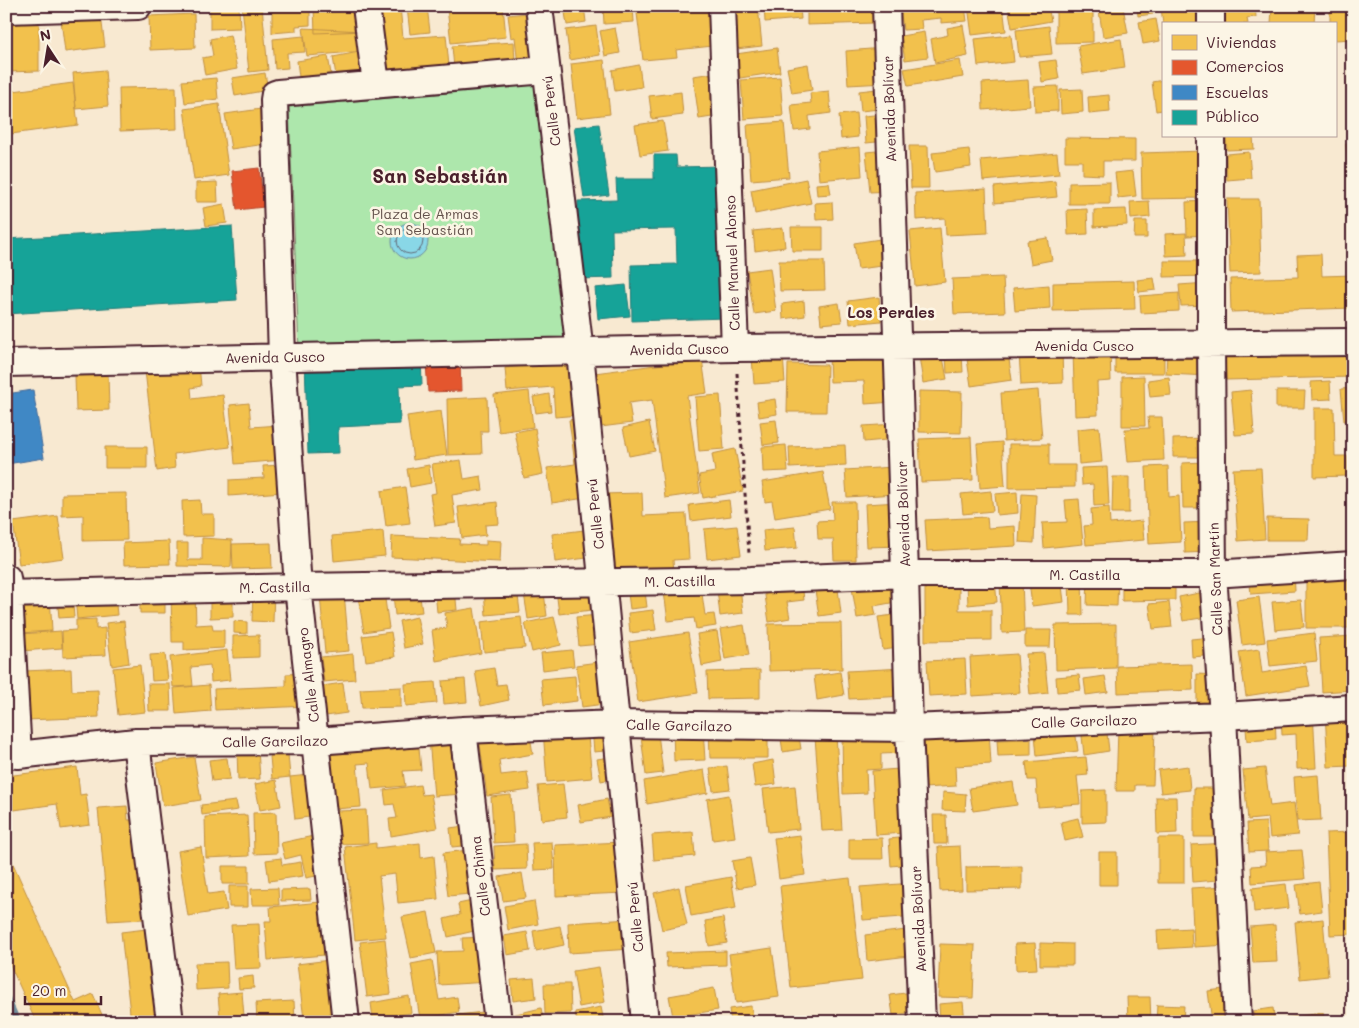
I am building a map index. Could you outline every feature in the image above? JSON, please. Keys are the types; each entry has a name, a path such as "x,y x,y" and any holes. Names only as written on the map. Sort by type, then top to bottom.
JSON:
{"street":[{"path":"6,10 138,6"},
{"path":"366,6 376,84 546,70"},
{"name":"Calle Perú","path":"539,6 580,352 645,1022"},
{"name":"Calle Manuel Alonso","path":"722,6 735,348"},
{"name":"Avenida Bolívar","path":"886,6 909,728 922,1022"},
{"path":"1211,6 1211,22"},
{"name":"Calle Almagro","path":"346,1022 298,587 282,357 273,108 275,94 278,93 376,84"},
{"name":"Calle San Martín","path":"1211,138 1213,574 1223,716 1238,1022"},
{"name":"Avenida Cusco","path":"6,363 735,348 1353,342"},
{"name":"M. Castilla","path":"7,588 298,587 751,580 905,574 1213,574 1353,565"},
{"path":"7,588 12,754"},
{"name":"Calle Garcilazo","path":"12,754 136,742 316,741 463,730 617,724 909,728 1223,716 1353,708"},
{"name":"Calle Chima","path":"463,730 498,1022"},
{"path":"136,742 170,1022"}],"path":[{"name":"Calle Manuel Alonso","path":"735,348 751,580"}],"green space":[{"name":"Plaza de Armas San Sebastián","path":"542,84 570,345 299,349 289,107"}],"water":[{"path":"410,223 417,224 423,228 427,234 427,248 423,254 417,258 410,259 403,258 397,254 393,248 392,241 393,234 397,228 403,224"}],"building: Viviendas":[{"path":"210,6 239,6 240,28 210,29"},
{"path":"242,6 262,6 268,70 249,72"},
{"path":"272,6 310,6 310,25 296,26 296,31 272,33"},
{"path":"364,6 365,31 315,33 314,8"},
{"path":"376,6 400,6 403,38 446,35 449,66 382,71"},
{"path":"427,6 430,32 410,34 407,7"},
{"path":"503,6 506,37 451,43 447,8"},
{"path":"564,6 584,6 586,22 567,25"},
{"path":"603,6 633,6 634,22 604,24"},
{"path":"636,6 718,6 722,45 676,50 677,57 643,60"},
{"path":"732,6 758,6 762,46 736,49"},
{"path":"764,6 800,6 801,19 765,22"},
{"path":"807,6 874,6 875,23 807,25"},
{"path":"900,6 965,6 967,21 941,23 941,18 921,20 922,29 903,30"},
{"path":"968,6 1003,6 1006,31 972,35"},
{"path":"1008,6 1048,6 1051,21 1012,28"},
{"path":"1056,6 1093,6 1093,42 1056,43"},
{"path":"1137,6 1152,6 1153,14 1138,16"},
{"path":"1202,6 1204,22 1163,22 1161,8"},
{"path":"1219,6 1255,6 1256,17 1247,18 1248,22 1221,22"},
{"path":"1272,6 1315,6 1314,22 1271,22"},
{"path":"1330,6 1353,6 1353,39 1336,40 1336,22 1330,22"},
{"path":"1123,7 1128,33 1103,37 1099,11"},
{"path":"6,12 39,12 39,71 7,72 7,91 6,91"},
{"path":"536,12 542,63 518,66 515,37 511,38 508,15"},
{"path":"194,14 195,48 150,50 149,16"},
{"path":"101,16 105,47 65,52 61,20"},
{"path":"1156,19 1160,41 1143,44 1139,22"},
{"path":"963,25 968,56 935,63 931,39 948,35 947,28"},
{"path":"596,26 600,55 570,60 566,30"},
{"path":"1049,26 1052,54 1019,57 1016,30"},
{"path":"303,28 363,31 364,51 307,56"},
{"path":"615,28 620,53 605,56 600,31"},
{"path":"924,32 928,57 905,60 901,36"},
{"path":"230,35 237,69 205,75 202,58 213,56 210,39"},
{"path":"1011,35 1014,62 978,66 975,39"},
{"path":"304,36 305,52 287,53 288,68 275,69 273,39"},
{"path":"1121,39 1125,68 1083,74 1078,46"},
{"path":"514,42 515,64 454,68 452,46"},
{"path":"777,48 780,72 740,78 736,54"},
{"path":"883,48 885,83 848,85 846,51"},
{"path":"364,51 371,75 337,82 333,57"},
{"path":"328,56 332,80 300,85 297,61"},
{"path":"604,60 610,114 577,118 571,64"},
{"path":"960,60 963,77 908,86 904,69"},
{"path":"1056,60 1059,79 1042,82 1039,62"},
{"path":"808,64 812,90 792,93 787,68"},
{"path":"639,65 642,87 615,91 612,70"},
{"path":"105,70 108,106 76,109 73,73"},
{"path":"720,72 725,115 699,119 693,76"},
{"path":"265,73 268,90 235,96 232,78"},
{"path":"780,77 783,116 744,119 741,80"},
{"path":"216,78 218,99 185,103 182,81"},
{"path":"1028,80 1030,106 983,110 982,83"},
{"path":"1162,80 1162,110 1156,111 1152,82"},
{"path":"73,83 78,125 11,134 6,92"},
{"path":"1058,86 1058,111 1035,112 1034,87"},
{"path":"176,87 177,129 120,131 119,88"},
{"path":"886,88 888,108 861,111 859,91"},
{"path":"1082,89 1083,112 1061,114 1060,90"},
{"path":"829,91 831,113 809,116 810,129 794,131 791,105 811,103 810,93"},
{"path":"681,92 683,115 652,119 649,96"},
{"path":"1109,95 1110,112 1089,114 1088,97"},
{"path":"219,104 229,175 194,180 184,109"},
{"path":"261,109 266,144 231,149 225,114"},
{"path":"856,113 858,137 841,139 839,115"},
{"path":"884,114 887,141 866,143 864,116"},
{"path":"663,121 668,151 640,155 635,125"},
{"path":"784,122 789,177 751,180 747,125"},
{"path":"1065,138 1135,139 1135,161 1103,161 1103,175 1082,174 1082,161 1065,161"},
{"path":"1226,138 1253,138 1254,149 1227,150"},
{"path":"1346,144 1353,144 1353,172 1348,172"},
{"path":"909,146 928,146 929,188 911,188"},
{"path":"860,147 862,176 819,180 817,151"},
{"path":"969,149 971,167 935,172 932,153"},
{"path":"887,150 891,191 870,192 866,152"},
{"path":"1204,151 1204,198 1142,199 1141,153"},
{"path":"1249,152 1251,178 1227,180 1226,154"},
{"path":"1057,153 1059,174 983,181 981,160"},
{"path":"1133,171 1136,196 1118,198 1115,173"},
{"path":"806,179 811,203 755,214 751,190"},
{"path":"1055,181 1057,197 995,203 994,187"},
{"path":"217,182 218,202 196,202 196,183"},
{"path":"1110,182 1110,204 1069,204 1069,183"},
{"path":"829,183 831,194 817,195 816,184"},
{"path":"986,189 988,233 946,235 945,218 916,220 915,193"},
{"path":"1227,199 1259,199 1261,272 1230,273"},
{"path":"1149,201 1150,217 1131,219 1130,202"},
{"path":"1208,201 1210,235 1187,236 1186,202"},
{"path":"832,202 833,219 816,220 815,203"},
{"path":"224,204 227,223 206,226 203,208"},
{"path":"1087,209 1088,234 1068,235 1067,210"},
{"path":"1126,209 1127,225 1094,227 1094,210"},
{"path":"1135,221 1147,221 1147,238 1134,238"},
{"path":"791,227 823,227 823,251 792,251"},
{"path":"783,228 785,247 755,251 753,231"},
{"path":"940,228 945,282 915,286 910,231"},
{"path":"1186,233 1187,255 1166,256 1165,234"},
{"path":"887,238 890,265 858,269 854,243"},
{"path":"1048,238 1052,260 1031,264 1027,241"},
{"path":"1321,254 1322,276 1353,275 1353,308 1231,312 1230,279 1298,277 1297,255"},
{"path":"779,261 824,261 825,290 780,291"},
{"path":"1164,261 1208,261 1208,276 1164,277"},
{"path":"770,268 776,311 754,314 747,271"},
{"path":"1003,277 1005,312 954,314 952,279"},
{"path":"1154,278 1156,290 1139,292 1137,280"},
{"path":"1134,281 1135,309 1053,311 1053,283"},
{"path":"1208,283 1209,305 1181,306 1179,285"},
{"path":"1049,285 1050,308 1015,311 1013,288"},
{"path":"1179,293 1179,311 1141,313 1140,296"},
{"path":"879,297 881,321 850,324 848,301"},
{"path":"804,301 805,316 783,319 782,304"},
{"path":"839,303 842,322 821,324 819,306"},
{"path":"1062,351 1063,383 1021,385 1019,353"},
{"path":"1110,351 1111,381 1097,382 1098,415 1075,416 1073,352"},
{"path":"942,352 947,379 923,383 919,356"},
{"path":"1115,352 1164,352 1164,373 1115,373"},
{"path":"1167,352 1210,353 1210,376 1166,374"},
{"path":"1008,353 1012,380 971,386 967,359"},
{"path":"1353,353 1353,377 1226,380 1225,356"},
{"path":"892,354 894,402 865,404 864,381 830,382 829,357"},
{"path":"962,354 963,372 947,373 946,355"},
{"path":"783,355 785,382 754,384 752,357"},
{"path":"702,359 707,393 687,396 700,493 665,498 652,400 629,403 632,423 593,428 587,374"},
{"path":"575,362 579,415 555,417 553,387 507,391 505,368"},
{"path":"199,364 201,386 191,388 192,399 223,395 230,447 174,454 175,468 157,471 145,371"},
{"path":"788,364 827,365 826,412 787,412"},
{"path":"108,374 109,410 76,411 75,375"},
{"path":"1144,376 1145,426 1122,426 1122,377"},
{"path":"1169,377 1171,395 1150,397 1148,380"},
{"path":"1330,381 1331,399 1312,400 1311,382"},
{"path":"1353,388 1353,420 1344,421 1341,389"},
{"path":"1038,390 1042,438 1004,441 1001,393"},
{"path":"1251,390 1254,434 1235,435 1231,392"},
{"path":"529,391 533,427 499,432 494,395"},
{"path":"919,391 962,392 961,433 919,432"},
{"path":"1276,391 1305,391 1304,408 1276,408"},
{"path":"549,394 551,411 536,413 533,397"},
{"path":"720,395 724,449 699,451 695,397"},
{"path":"487,397 488,431 481,431 482,454 448,455 447,399"},
{"path":"775,399 777,414 759,417 757,402"},
{"path":"249,403 251,427 280,425 283,460 235,464 230,405"},
{"path":"1314,408 1334,408 1335,456 1347,456 1348,476 1314,477"},
{"path":"441,411 447,455 413,460 407,416"},
{"path":"1148,417 1162,417 1164,460 1128,462 1125,429 1149,428"},
{"path":"582,418 592,497 552,503 547,468 575,464 569,420"},
{"path":"776,420 779,443 763,445 760,422"},
{"path":"649,422 655,451 629,456 623,428"},
{"path":"896,424 897,439 864,442 863,426"},
{"path":"1099,427 1102,462 1079,464 1077,429"},
{"path":"535,428 543,474 524,478 515,432"},
{"path":"1350,435 1353,435 1353,479 1350,479"},
{"path":"971,437 973,480 921,482 919,439"},
{"path":"1205,438 1206,457 1173,457 1173,439"},
{"path":"1002,442 1005,486 980,488 977,444"},
{"path":"1009,444 1049,444 1049,465 1075,465 1075,487 1009,488"},
{"path":"786,445 788,471 763,472 762,447"},
{"path":"845,445 846,465 790,468 789,447"},
{"path":"105,447 147,447 147,468 105,468"},
{"path":"735,449 743,491 703,498 699,475 715,472 712,454"},
{"path":"461,460 464,479 481,476 483,490 452,495 456,523 435,526 430,494 436,493 432,464"},
{"path":"1205,462 1207,508 1183,508 1182,463"},
{"path":"282,465 283,492 229,496 229,480 264,478 263,466"},
{"path":"429,465 431,483 410,487 407,469"},
{"path":"1168,466 1169,497 1179,496 1181,542 1149,544 1146,467"},
{"path":"894,467 896,494 847,497 845,470"},
{"path":"1107,467 1109,505 1094,506 1093,484 1082,485 1081,468"},
{"path":"1261,468 1265,539 1238,541 1233,469"},
{"path":"823,472 830,509 775,518 772,501 765,502 762,482"},
{"path":"1113,477 1129,477 1129,513 1112,513"},
{"path":"405,487 410,523 386,526 381,491"},
{"path":"991,491 993,511 963,514 961,494"},
{"path":"1017,492 1018,513 997,515 995,494"},
{"path":"126,493 127,540 83,541 83,515 62,516 62,494"},
{"path":"642,493 643,516 686,514 689,559 673,560 674,572 606,575 602,494"},
{"path":"1022,494 1036,495 1034,543 1019,542"},
{"path":"1079,499 1083,544 1044,548 1042,523 1067,522 1065,500"},
{"path":"200,500 201,514 214,514 214,536 183,537 182,501"},
{"path":"729,500 731,516 691,521 689,505"},
{"path":"497,502 499,524 485,525 486,535 462,538 458,507"},
{"path":"832,502 855,502 856,560 834,560 833,539 818,539 817,521 833,520"},
{"path":"899,502 901,546 867,547 865,504"},
{"path":"1109,507 1110,524 1142,521 1144,540 1086,545 1084,526 1092,525 1091,509"},
{"path":"58,516 64,558 19,564 13,522"},
{"path":"987,517 988,528 1015,526 1016,546 927,551 925,520"},
{"path":"1267,518 1309,519 1308,540 1267,540"},
{"path":"1209,522 1211,552 1185,553 1184,523"},
{"path":"737,526 741,555 707,559 704,529"},
{"path":"795,527 797,548 765,551 763,530"},
{"path":"592,529 595,557 555,562 552,534"},
{"path":"383,531 385,556 334,561 332,536"},
{"path":"392,536 460,539 459,544 486,545 486,540 501,541 500,562 391,557"},
{"path":"202,538 232,540 231,567 177,566 177,543 188,543 188,560 202,560"},
{"path":"169,541 170,564 124,565 123,543"},
{"path":"271,543 272,568 233,569 232,544"},
{"path":"1306,569 1353,569 1353,628 1306,628"},
{"path":"1294,572 1295,591 1251,594 1249,575"},
{"path":"1088,575 1118,576 1117,606 1087,605"},
{"path":"1175,575 1175,600 1122,601 1122,577"},
{"path":"1069,577 1082,577 1083,615 1070,615"},
{"path":"1061,578 1064,602 1032,606 1029,582"},
{"path":"995,580 997,602 968,605 967,583"},
{"path":"1022,580 1024,632 1002,633 1000,581"},
{"path":"837,581 841,613 819,616 814,584"},
{"path":"892,581 896,602 874,606 876,615 857,618 852,588"},
{"path":"802,583 804,600 787,602 790,618 769,622 764,589"},
{"path":"644,584 647,607 630,609 627,586"},
{"path":"543,585 547,616 528,619 523,587"},
{"path":"588,585 592,610 559,614 556,590"},
{"path":"925,585 959,585 959,610 991,610 991,640 925,641"},
{"path":"701,587 705,615 714,614 716,626 696,629 694,618 668,621 664,592"},
{"path":"740,587 743,613 720,616 717,589"},
{"path":"517,588 520,612 486,615 484,591"},
{"path":"419,589 422,612 395,615 393,593"},
{"path":"455,589 457,610 437,612 435,591"},
{"path":"210,590 233,590 233,617 210,618"},
{"path":"253,590 274,590 273,622 252,621"},
{"path":"171,591 195,591 196,625 212,624 213,630 224,630 224,648 184,650 184,642 172,642"},
{"path":"1209,591 1213,616 1183,621 1179,597"},
{"path":"344,592 349,651 325,653 320,594"},
{"path":"384,592 389,628 364,632 358,596"},
{"path":"72,593 74,617 59,618 57,595"},
{"path":"165,593 165,613 140,613 140,594"},
{"path":"50,594 52,631 20,633 18,596"},
{"path":"115,594 117,615 77,619 75,598"},
{"path":"1259,597 1265,642 1242,645 1236,600"},
{"path":"1301,600 1304,627 1275,630 1272,602"},
{"path":"1169,602 1172,627 1153,629 1149,604"},
{"path":"474,608 481,653 436,661 432,630 447,628 445,613"},
{"path":"653,610 656,630 630,633 628,613"},
{"path":"902,614 906,647 883,650 878,617"},
{"path":"599,615 601,644 579,646 576,617"},
{"path":"417,617 423,644 404,648 399,621"},
{"path":"521,617 525,648 484,652 481,622"},
{"path":"554,617 561,645 532,652 525,623"},
{"path":"96,619 96,629 105,628 106,655 63,657 62,631 76,630 76,620"},
{"path":"124,621 129,663 112,666 106,623"},
{"path":"234,621 247,622 247,634 234,633"},
{"path":"841,623 842,669 769,671 768,624"},
{"path":"1116,624 1116,668 1056,670 1055,625"},
{"path":"744,625 749,655 725,659 720,629"},
{"path":"1025,630 1051,630 1050,647 1025,647"},
{"path":"61,631 62,648 21,651 20,634"},
{"path":"717,631 722,662 702,666 697,634"},
{"path":"391,632 395,657 366,661 362,636"},
{"path":"688,633 698,693 638,702 629,642"},
{"path":"1314,633 1317,661 1270,666 1267,639"},
{"path":"259,635 259,657 233,658 233,636"},
{"path":"1353,636 1353,690 1322,692 1319,638"},
{"path":"1214,637 1215,655 1192,657 1191,639"},
{"path":"1259,649 1262,673 1306,666 1310,686 1246,696 1239,652"},
{"path":"227,650 230,680 211,682 210,665 191,667 193,686 173,687 170,657"},
{"path":"572,650 574,666 543,670 541,653"},
{"path":"1044,653 1048,693 1030,695 1026,654"},
{"path":"165,654 168,680 152,681 150,655"},
{"path":"353,654 355,679 324,682 321,657"},
{"path":"1017,654 1020,693 972,696 970,657"},
{"path":"965,659 967,694 929,696 927,661"},
{"path":"598,662 604,704 582,707 576,665"},
{"path":"1192,664 1193,690 1118,693 1117,666"},
{"path":"140,665 145,712 118,715 113,668"},
{"path":"494,668 497,685 506,684 509,700 481,706 475,671"},
{"path":"904,668 906,696 849,699 847,671"},
{"path":"71,669 72,691 98,690 99,717 27,720 24,671"},
{"path":"760,670 760,698 708,699 707,672"},
{"path":"840,672 844,695 817,700 814,676"},
{"path":"308,673 309,706 215,710 214,689 286,686 286,674"},
{"path":"1197,674 1217,675 1217,708 1197,708"},
{"path":"1079,675 1081,690 1057,692 1056,677"},
{"path":"575,676 577,701 544,705 541,679"},
{"path":"1105,676 1108,692 1086,695 1084,679"},
{"path":"465,679 467,702 444,704 442,681"},
{"path":"435,682 437,703 406,706 405,684"},
{"path":"343,683 347,713 326,716 322,686"},
{"path":"148,684 170,684 171,711 149,711"},
{"path":"209,685 211,711 176,714 174,688"},
{"path":"401,687 401,707 362,708 360,689"},
{"path":"1313,711 1316,768 1297,769 1296,734 1282,735 1281,712"},
{"path":"1347,711 1350,766 1328,767 1325,712"},
{"path":"1275,714 1276,739 1247,741 1245,716"},
{"path":"1106,724 1109,751 1084,755 1081,727"},
{"path":"613,725 615,750 594,752 592,727"},
{"path":"657,726 663,773 646,775 640,728"},
{"path":"587,727 592,778 547,782 543,730"},
{"path":"709,728 768,728 768,758 710,758"},
{"path":"703,729 705,760 674,761 673,730"},
{"path":"1075,729 1078,751 1037,756 1035,734"},
{"path":"1118,729 1155,729 1153,785 1135,785 1135,791 1116,791"},
{"path":"529,730 533,754 499,760 501,775 527,772 530,790 487,796 479,737"},
{"path":"798,730 801,749 783,752 780,733"},
{"path":"842,731 904,731 904,753 881,754 881,769 866,770 867,793 843,794"},
{"path":"921,731 989,731 991,764 955,766 956,786 924,788"},
{"path":"836,735 842,830 822,831 815,737"},
{"path":"458,736 464,794 434,796 429,739"},
{"path":"418,738 421,770 403,771 405,786 372,789 369,763 357,764 361,807 335,809 329,746"},
{"path":"1031,739 1031,755 998,756 997,740"},
{"path":"287,743 290,777 272,779 269,745"},
{"path":"258,749 260,779 238,780 237,750"},
{"path":"617,756 620,777 601,781 597,759"},
{"path":"194,757 201,800 163,806 156,763"},
{"path":"1086,757 1088,775 1077,776 1080,804 1038,807 1036,780 1028,780 1026,762"},
{"path":"227,758 230,779 212,781 209,760"},
{"path":"773,760 776,784 755,787 752,764"},
{"path":"727,766 730,789 713,791 710,768"},
{"path":"1188,766 1190,790 1161,793 1158,770"},
{"path":"77,767 80,795 86,794 90,825 61,829 57,804 7,811 6,776"},
{"path":"1265,768 1270,806 1294,803 1298,835 1270,838 1268,818 1248,820 1243,770"},
{"path":"899,769 904,833 876,835 872,771"},
{"path":"704,770 708,793 647,804 644,781"},
{"path":"309,775 322,815 295,819 290,777"},
{"path":"1318,775 1321,820 1297,821 1294,777"},
{"path":"276,780 281,806 260,810 255,784"},
{"path":"1013,782 1017,805 973,811 969,788"},
{"path":"563,784 567,817 542,820 538,786"},
{"path":"420,785 422,795 431,794 437,828 391,836 389,819 397,818 394,804 386,805 384,790"},
{"path":"795,786 799,829 768,832 763,789"},
{"path":"1194,788 1226,788 1227,837 1194,837"},
{"path":"1106,790 1106,822 1082,823 1082,791"},
{"path":"943,792 966,794 965,811 942,810"},
{"path":"511,795 514,842 494,843 491,797"},
{"path":"729,795 735,837 713,840 707,799"},
{"path":"1156,797 1176,797 1177,833 1157,834"},
{"path":"607,799 611,817 581,822 578,805"},
{"path":"236,801 238,810 202,815 201,805"},
{"path":"127,806 128,820 135,820 143,919 108,921 98,808"},
{"path":"366,810 368,843 338,844 337,811"},
{"path":"276,812 277,853 254,854 253,813"},
{"path":"247,815 249,856 206,858 205,817"},
{"path":"933,815 946,815 947,844 934,844"},
{"path":"1078,818 1083,837 1065,841 1061,822"},
{"path":"1266,822 1268,851 1249,852 1247,823"},
{"path":"471,825 473,845 452,847 450,828"},
{"path":"693,832 695,856 654,860 652,835"},
{"path":"1353,832 1353,934 1330,935 1326,833"},
{"path":"318,835 326,874 306,878 301,855 285,859 281,843"},
{"path":"800,835 805,875 779,879 774,838"},
{"path":"909,837 911,864 891,866 889,839"},
{"path":"882,838 883,859 849,859 849,839"},
{"path":"1158,838 1184,838 1184,883 1158,883"},
{"path":"552,842 554,869 534,870 532,843"},
{"path":"623,842 624,893 556,896 555,845"},
{"path":"376,843 376,848 420,843 421,858 434,856 438,899 398,903 395,874 379,876 386,937 355,940 345,847"},
{"path":"1227,843 1230,879 1193,882 1191,845"},
{"path":"526,844 527,869 495,870 494,846"},
{"path":"960,846 962,890 940,891 938,847"},
{"path":"201,847 208,894 224,892 227,910 188,916 178,851"},
{"path":"6,848 75,1002 93,994 103,1017 94,1022 36,1022 6,956"},
{"path":"477,849 481,893 448,896 443,853"},
{"path":"1302,850 1305,879 1252,883 1251,866 1266,865 1265,852"},
{"path":"1099,852 1117,852 1117,885 1099,885"},
{"path":"281,858 282,865 301,862 303,876 269,881 266,860"},
{"path":"750,858 755,885 737,888 732,861"},
{"path":"222,866 249,866 249,884 222,884"},
{"path":"1022,866 1022,889 966,890 966,867"},
{"path":"522,873 526,898 503,901 499,877"},
{"path":"731,877 736,908 691,916 686,885"},
{"path":"850,878 862,980 791,988 780,886"},
{"path":"1319,882 1322,911 1300,914 1296,885"},
{"path":"913,883 916,916 863,920 860,887"},
{"path":"1286,884 1289,908 1254,912 1252,888"},
{"path":"229,886 248,886 248,907 229,907"},
{"path":"1227,886 1230,945 1194,947 1191,888"},
{"path":"679,887 687,925 662,930 654,893"},
{"path":"278,888 279,905 252,905 251,889"},
{"path":"310,889 311,900 281,901 281,890"},
{"path":"477,900 483,929 448,937 444,919 460,915 458,904"},
{"path":"331,901 336,954 268,960 265,921 271,921 270,907"},
{"path":"534,901 538,924 508,930 504,906"},
{"path":"428,912 436,953 411,958 402,917"},
{"path":"723,918 727,943 709,946 705,921"},
{"path":"630,919 632,949 569,953 568,923"},
{"path":"1323,919 1328,976 1300,979 1295,922"},
{"path":"259,924 261,968 234,969 231,925"},
{"path":"1275,925 1277,962 1253,963 1250,927"},
{"path":"560,926 564,945 536,951 533,931"},
{"path":"155,928 165,1022 131,1022 121,932"},
{"path":"1191,928 1192,947 1158,949 1157,930"},
{"path":"914,929 917,955 867,961 865,935"},
{"path":"527,932 530,951 507,955 504,936"},
{"path":"487,937 489,982 439,985 437,952 463,951 462,938"},
{"path":"385,939 391,994 367,997 360,942"},
{"path":"1035,943 1037,969 1016,970 1015,944"},
{"path":"1040,943 1073,944 1073,965 1040,965"},
{"path":"940,944 975,945 973,998 938,997"},
{"path":"772,948 779,997 736,1003 729,954"},
{"path":"726,951 726,965 667,967 666,953"},
{"path":"338,959 345,1014 304,1019 297,964"},
{"path":"432,960 439,1000 457,997 459,1012 420,1019 411,964"},
{"path":"227,962 228,988 196,990 195,963"},
{"path":"599,967 605,1002 579,1007 573,971"},
{"path":"253,976 254,988 239,989 238,978"},
{"path":"534,978 536,998 513,1001 511,980"},
{"path":"544,984 570,984 571,1013 545,1014"},
{"path":"714,988 718,1010 673,1017 669,996"},
{"path":"1231,988 1234,1022 1212,1022 1208,991"},
{"path":"242,992 244,1016 220,1017 218,994"},
{"path":"913,992 915,1012 893,1015 890,995"},
{"path":"409,996 411,1013 373,1019 371,1003"},
{"path":"1127,997 1150,997 1151,1022 1128,1022"},
{"path":"294,1001 295,1022 257,1022 256,1003"},
{"path":"963,1002 965,1022 940,1022 939,1004"},
{"path":"1157,1005 1184,1006 1183,1022 1156,1022"},
{"path":"751,1006 754,1022 731,1022 729,1009"},
{"path":"601,1007 604,1022 577,1022 575,1012"},
{"path":"541,1008 544,1022 514,1022 512,1015"},
{"path":"1273,1008 1275,1022 1254,1022 1253,1011"},
{"path":"492,1011 493,1022 458,1022 457,1015"},
{"path":"1323,1013 1325,1022 1286,1022 1285,1018"},
{"path":"219,1016 219,1022 198,1022 198,1018"}],"building: Comercios":[{"path":"259,168 264,207 237,210 232,171"},
{"path":"460,361 461,391 428,392 426,363"}],"building: Escuelas":[{"path":"33,390 44,458 7,464 6,394"}],"building: Público":[{"path":"599,124 609,195 584,198 574,127"},
{"path":"654,155 676,155 677,167 723,166 726,318 632,321 631,265 677,264 676,229 612,230 613,278 579,279 578,201 617,200 616,179 654,179"},
{"path":"232,226 237,300 6,314 6,239"},
{"path":"626,285 630,316 598,319 595,288"},
{"path":"421,356 422,385 399,386 400,424 338,427 339,453 308,454 305,361"}],"waterway":[{"path":"6,998 17,1022"}],"district":[{"name":"San Sebastián","path":"440,175"},
{"name":"Los Perales","path":"891,312"}]}
